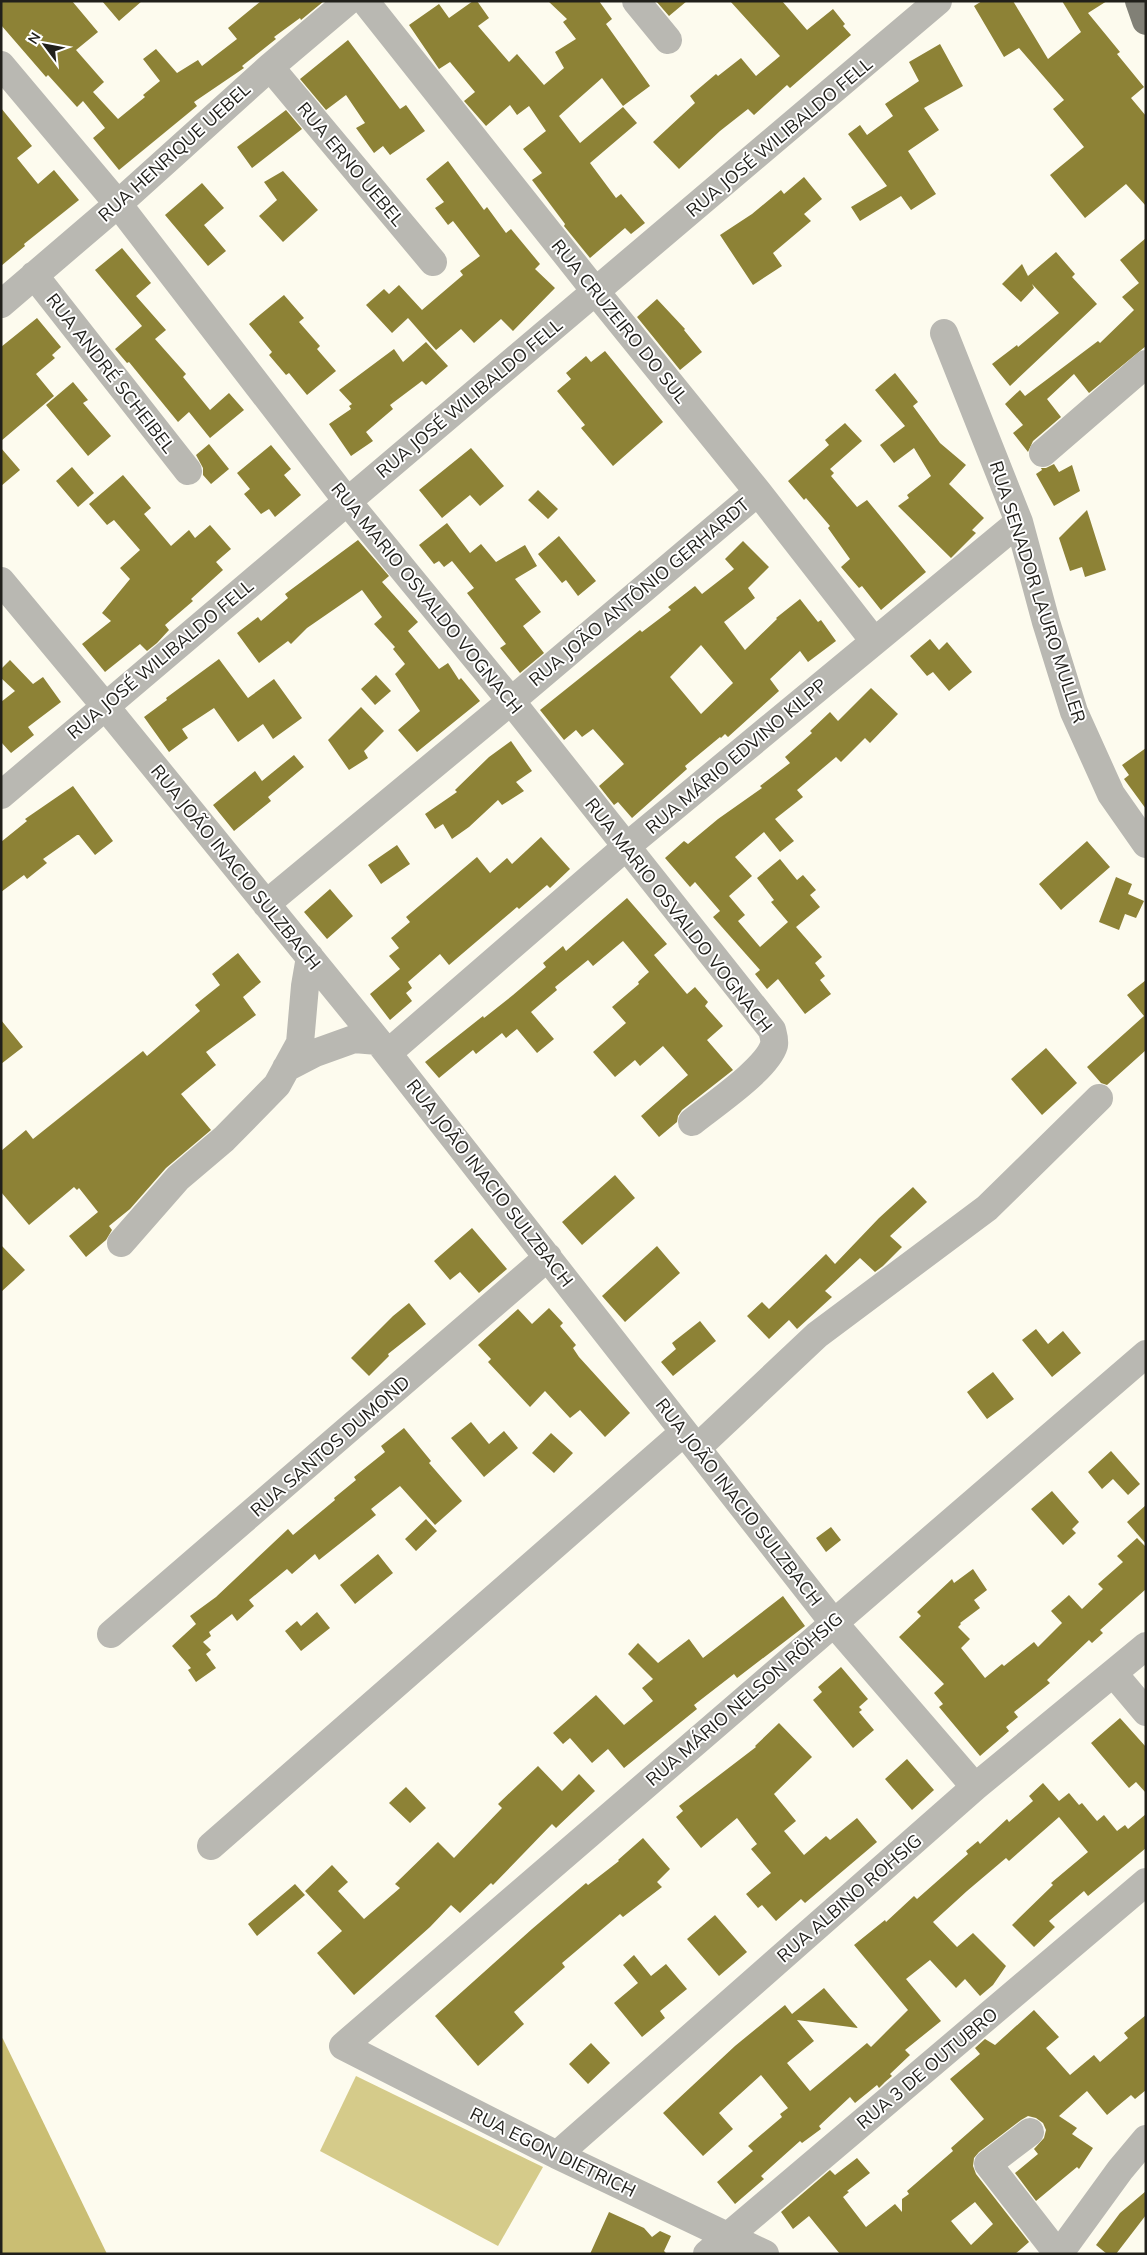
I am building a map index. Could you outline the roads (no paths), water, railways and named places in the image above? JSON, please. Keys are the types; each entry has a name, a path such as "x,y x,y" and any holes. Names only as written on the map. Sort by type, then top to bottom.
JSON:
{"main road":[{"path":"1139,1 1146,21"}],"street":[{"name":"RUA HENRIQUE UEBEL","path":"1,304 118,204 270,67 348,1"},
{"name":"RUA CRUZEIRO DO SUL","path":"365,1 758,492 874,641"},
{"path":"636,1 668,40"},
{"name":"RUA JOSÉ WILIBALDO FELL","path":"1,795 938,1"},
{"name":"RUA MARIO OSVALDO VOGNACH","path":"1,65 118,204 347,501 511,701 772,1030 775,1043 768,1057 757,1070 692,1122"},
{"name":"RUA ERNO UEBEL","path":"270,67 433,262"},
{"name":"RUA ANDRÉ SCHEIBEL","path":"34,275 188,471"},
{"name":"RUA SENADOR LAURO MULLER","path":"944,333 1019,522 1046,622 1074,712 1111,794 1146,844"},
{"path":"1043,453 1146,364"},
{"name":"RUA JOÃO ANTÔNIO GERHARDT","path":"266,904 511,701 758,492"},
{"name":"RUA MÁRIO EDVINO KILPP","path":"383,1047 1019,522"},
{"name":"RUA JOÃO INACIO SULZBACH","path":"1,581 383,1047 833,1622 975,1787"},
{"path":"121,1243 178,1178 224,1139 277,1085 300,1043 304,986 310,957"},
{"path":"286,1068 314,1053 354,1039 383,1047"},
{"path":"211,1846 690,1440 817,1335 987,1208 1099,1098"},
{"name":"RUA SANTOS DUMOND","path":"111,1634 548,1258"},
{"name":"RUA MÁRIO NELSON RÖHSIG","path":"343,2046 1146,1354"},
{"name":"RUA ALBINO ROHSIG","path":"557,2155 975,1787 1146,1646"},
{"path":"1114,1674 1146,1712"},
{"name":"RUA 3 DE OUTUBRO","path":"707,2254 1146,1882"},
{"name":"RUA EGON DIETRICH","path":"343,2046 557,2155 765,2254"},
{"path":"1030,2132 988,2164 1058,2254 1120,2170 1146,2139"}]}
